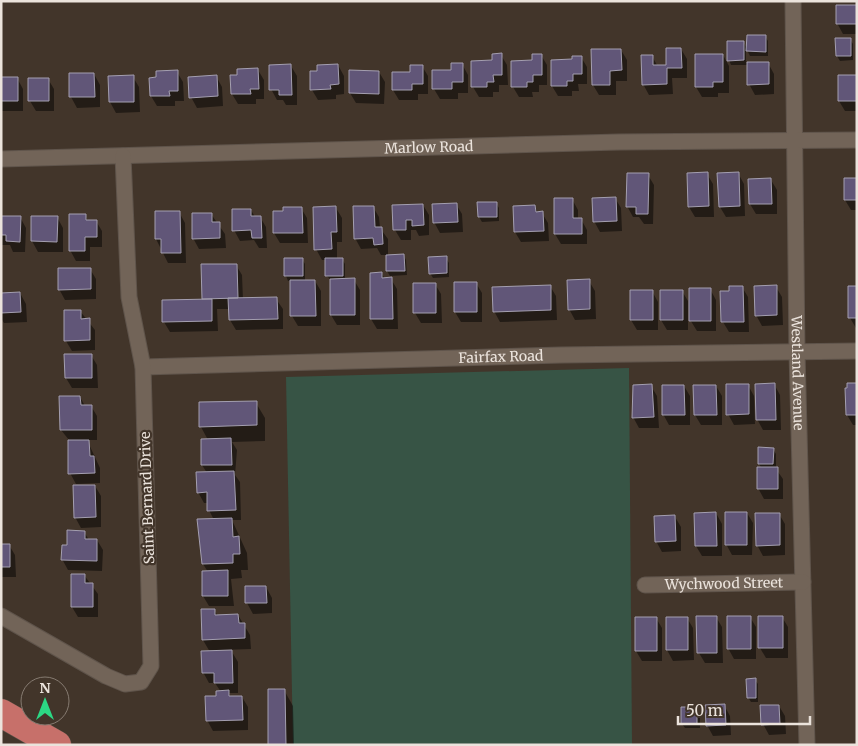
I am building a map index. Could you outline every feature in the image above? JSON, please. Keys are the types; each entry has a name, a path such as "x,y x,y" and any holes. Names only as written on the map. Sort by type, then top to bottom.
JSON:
{"highway":[{"path":"1,712 57,745"}],"street":[{"name":"Westland Avenue","path":"793,1 797,352 807,745"},
{"name":"Marlow Road","path":"1,159 619,142 857,140"},
{"name":"Saint Bernard Drive","path":"1,616 125,684 141,682 150,666 143,367 128,297 123,156"},
{"name":"Fairfax Road","path":"143,367 561,356 857,351"},
{"name":"Wychwood Street","path":"645,585 803,582"}],"green space":[{"path":"629,368 632,745 293,745 286,377"}],"building":[{"path":"836,5 857,5 857,24 836,24"},
{"path":"747,35 766,35 766,52 746,51"},
{"path":"835,38 851,38 851,56 836,56"},
{"path":"727,41 744,41 744,60 727,61"},
{"path":"666,48 681,48 682,68 667,68 667,84 642,85 641,55 653,55 653,65 666,65"},
{"path":"591,49 621,49 622,70 610,71 610,85 592,85"},
{"path":"502,53 502,75 493,75 494,82 487,82 487,87 471,87 471,61 492,60 492,54"},
{"path":"532,54 542,54 542,75 533,75 533,82 527,82 527,87 511,87 511,61 532,60"},
{"path":"695,54 723,54 723,82 713,82 713,87 695,87"},
{"path":"572,56 582,56 582,74 573,74 573,81 567,81 567,86 551,86 551,60 572,59"},
{"path":"747,62 769,62 769,84 747,85"},
{"path":"451,63 463,63 463,82 452,82 452,89 432,89 432,70 451,70"},
{"path":"291,64 292,95 279,95 279,90 269,90 269,65"},
{"path":"338,64 339,84 330,85 331,89 310,90 310,71 317,71 317,65"},
{"path":"410,65 423,65 423,84 412,84 412,90 392,90 392,72 410,72"},
{"path":"258,68 259,89 250,89 251,94 231,94 230,75 237,75 237,69"},
{"path":"178,70 178,91 169,91 170,96 150,96 149,78 156,77 156,71"},
{"path":"349,70 379,71 379,94 349,93"},
{"path":"69,73 94,73 95,97 69,97"},
{"path":"134,75 134,102 109,102 108,76"},
{"path":"217,75 218,96 189,98 188,77"},
{"path":"838,75 857,75 857,101 838,101"},
{"path":"1,77 18,77 18,101 1,101"},
{"path":"28,78 49,78 49,101 28,101"},
{"path":"708,172 709,206 688,207 687,173"},
{"path":"739,172 740,206 719,207 717,173"},
{"path":"627,173 649,173 648,214 636,214 636,207 626,207"},
{"path":"771,178 772,204 749,204 748,179"},
{"path":"844,178 857,178 857,200 844,200"},
{"path":"616,197 617,221 593,222 592,198"},
{"path":"554,198 573,198 573,218 582,218 582,234 554,234"},
{"path":"477,202 497,202 497,217 478,217"},
{"path":"457,203 458,222 433,223 432,204"},
{"path":"423,204 424,225 412,226 412,220 406,220 406,230 393,230 392,205"},
{"path":"535,205 536,212 543,211 544,231 514,232 513,206"},
{"path":"336,206 337,232 331,232 332,249 314,250 313,207"},
{"path":"353,206 374,206 375,227 382,227 383,244 374,245 373,238 354,239"},
{"path":"283,207 302,207 303,233 273,233 273,211 283,211"},
{"path":"232,209 251,209 251,216 261,216 262,238 252,238 251,230 232,231"},
{"path":"155,211 180,211 181,253 161,253 161,239 155,239"},
{"path":"192,213 212,213 212,222 220,222 220,238 192,239"},
{"path":"69,214 86,214 86,220 97,220 97,237 85,237 85,251 69,251"},
{"path":"1,216 21,216 20,242 6,241 6,235 1,235"},
{"path":"31,216 58,216 57,242 31,241"},
{"path":"404,254 405,271 386,271 386,255"},
{"path":"447,256 447,273 429,274 428,257"},
{"path":"284,258 303,258 303,276 284,276"},
{"path":"325,258 343,258 343,276 325,276"},
{"path":"201,264 237,264 238,298 202,299"},
{"path":"58,268 91,268 91,289 58,290"},
{"path":"382,272 382,278 392,277 393,319 370,319 370,273"},
{"path":"355,278 355,315 330,315 330,279"},
{"path":"590,279 590,309 568,310 567,280"},
{"path":"290,280 315,280 316,316 290,316"},
{"path":"454,282 477,282 477,312 454,312"},
{"path":"413,283 436,283 436,313 413,313"},
{"path":"551,285 551,310 493,312 492,287"},
{"path":"777,285 777,315 755,316 754,286"},
{"path":"729,286 743,286 744,322 721,322 720,291 729,291"},
{"path":"848,286 857,286 857,318 848,318"},
{"path":"689,288 711,288 711,321 689,321"},
{"path":"630,290 653,290 653,320 630,320"},
{"path":"660,290 683,290 683,320 660,320"},
{"path":"20,292 21,312 1,313 1,293"},
{"path":"277,297 278,319 229,320 228,298"},
{"path":"212,299 212,321 162,322 162,300"},
{"path":"64,310 81,310 81,319 90,318 90,340 64,341"},
{"path":"64,354 92,354 92,378 65,378"},
{"path":"775,383 776,420 756,420 755,384"},
{"path":"847,383 857,383 857,415 846,415 845,388 847,388"},
{"path":"652,384 654,417 632,418 633,385"},
{"path":"726,384 749,384 749,414 726,415"},
{"path":"662,385 684,385 685,415 662,415"},
{"path":"693,385 716,385 717,415 694,415"},
{"path":"59,396 80,396 81,405 92,405 92,430 60,430"},
{"path":"257,401 257,425 199,427 199,402"},
{"path":"231,438 232,465 201,465 201,439"},
{"path":"68,440 89,440 90,456 94,456 95,473 68,474"},
{"path":"758,447 774,448 773,464 758,464"},
{"path":"757,467 778,467 778,489 757,489"},
{"path":"234,471 236,510 207,511 207,492 197,493 196,472"},
{"path":"73,485 95,485 96,517 74,518"},
{"path":"716,512 717,546 695,546 694,513"},
{"path":"725,512 747,512 747,545 725,545"},
{"path":"755,513 780,513 780,545 756,546"},
{"path":"675,515 676,541 655,542 654,516"},
{"path":"232,518 233,537 239,536 240,554 233,554 233,563 202,564 197,519"},
{"path":"67,530 85,531 85,539 97,539 97,561 61,560 62,545 67,545"},
{"path":"1,544 10,544 10,567 1,567"},
{"path":"228,570 228,596 202,596 202,571"},
{"path":"71,574 85,574 85,583 93,583 93,607 71,607"},
{"path":"245,586 266,586 267,603 245,603"},
{"path":"201,609 215,609 215,615 238,614 239,623 245,623 245,638 202,640"},
{"path":"696,616 717,616 717,653 697,653"},
{"path":"727,616 751,616 751,649 727,649"},
{"path":"758,616 783,616 783,648 758,648"},
{"path":"635,617 657,617 657,651 635,651"},
{"path":"666,617 688,617 688,650 666,650"},
{"path":"232,650 233,683 214,683 214,673 202,673 201,651"},
{"path":"756,678 756,698 747,698 746,679"},
{"path":"268,689 285,689 286,745 268,745"},
{"path":"229,690 229,696 242,696 243,720 206,721 205,696 216,696 216,691"},
{"path":"725,704 726,725 706,726 705,705"},
{"path":"760,705 779,705 780,724 761,725"},
{"path":"681,707 697,707 697,724 681,724"}]}
